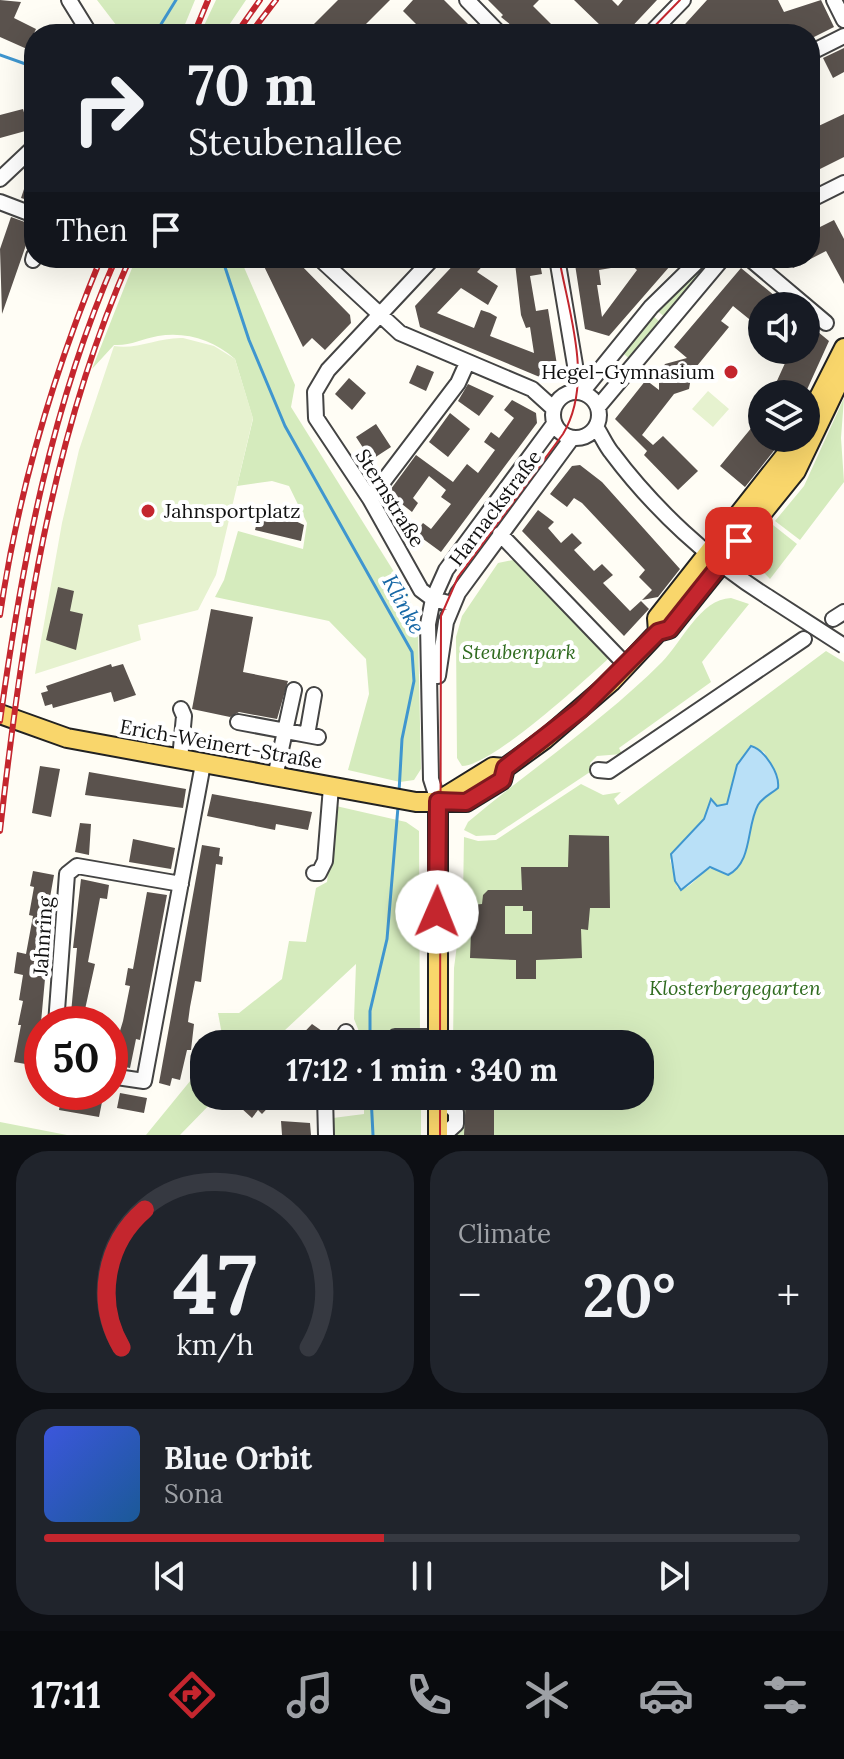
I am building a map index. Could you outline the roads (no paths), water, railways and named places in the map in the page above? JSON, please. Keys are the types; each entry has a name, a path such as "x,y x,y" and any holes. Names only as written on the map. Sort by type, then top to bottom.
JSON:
{"main road":[{"path":"820,395 844,348"},
{"path":"715,560 800,465 844,371"},
{"path":"715,560 789,452"},
{"name":"Erich-Weinert-Straße","path":"0,714 52,735 399,800 469,800 502,780 505,768 556,730 627,666 658,632 669,629 715,560"},
{"path":"438,801 438,1030"},
{"path":"440,1110 441,1135"}],"street":[{"path":"69,0 84,24"},
{"path":"467,0 490,24"},
{"path":"660,24 683,0"},
{"path":"834,0 844,20"},
{"path":"820,48 844,36"},
{"path":"3,171 24,155"},
{"path":"820,195 844,183"},
{"path":"0,202 24,211"},
{"path":"330,268 399,333 532,389 544,388 592,397 598,407"},
{"name":"Sternstraße","path":"423,268 322,378 313,404 321,426 370,499 421,590 433,599"},
{"path":"559,268 575,365 574,392"},
{"path":"554,416 651,307 691,268"},
{"path":"584,434 598,407 715,268"},
{"path":"761,268 826,323"},
{"path":"370,499 458,383 467,363"},
{"path":"532,389 554,416 561,433 584,434 609,451 715,560 844,646"},
{"name":"Harnackstraße","path":"433,599 446,570 554,416"},
{"name":"Harnackstraße","path":"438,801 438,667 452,604 500,534 584,434"},
{"path":"500,534 627,666"},
{"path":"438,801 431,779 428,624 433,599 452,604"},
{"path":"598,770 609,771 804,639"},
{"path":"275,777 294,690"},
{"path":"238,722 312,736 314,695"},
{"path":"180,759 184,716 181,709"},
{"path":"128,1079 144,1081 203,764"},
{"path":"314,873 319,873 325,861 331,787"},
{"name":"Jahnring","path":"57,1006 67,874 71,868 77,866 181,884"},
{"path":"325,1110 326,1135"}],"water":[{"path":"751,746 770,763 777,776 778,788 758,805 742,862 736,869 728,875 710,867 681,890 675,881 671,854 704,819 711,799 717,806 727,804 737,765"}],"waterway":[{"path":"161,24 176,0"},
{"name":"Klinke","path":"0,55 24,63"},
{"name":"Klinke","path":"225,268 249,340 285,426 412,652 414,681 402,739 399,792"},
{"name":"Klinke","path":"370,1030 370,1011 387,939 398,807"},
{"name":"Klinke","path":"372,1110 373,1135"}],"tram line":[{"path":"657,24 680,0"},
{"path":"440,1030 441,616 458,577 563,434 572,414 578,370 573,325 561,268"},
{"path":"440,1110 440,1135"}],"railway":[{"path":"198,24 208,0"},
{"path":"243,24 260,0"},
{"path":"258,24 276,0"},
{"path":"0,615 17,523 39,434 97,268"},
{"path":"0,721 18,602 42,485 74,370 112,268"},
{"path":"0,831 18,684 43,539 79,396 126,268"}],"place":[{"name":"Hegel-Gymnasium","path":"731,372"},
{"name":"Jahnsportplatz","path":"148,511"}],"park label":[{"name":"Steubenpark","path":"519,652"},
{"name":"Klosterbergegarten","path":"735,988"}]}
